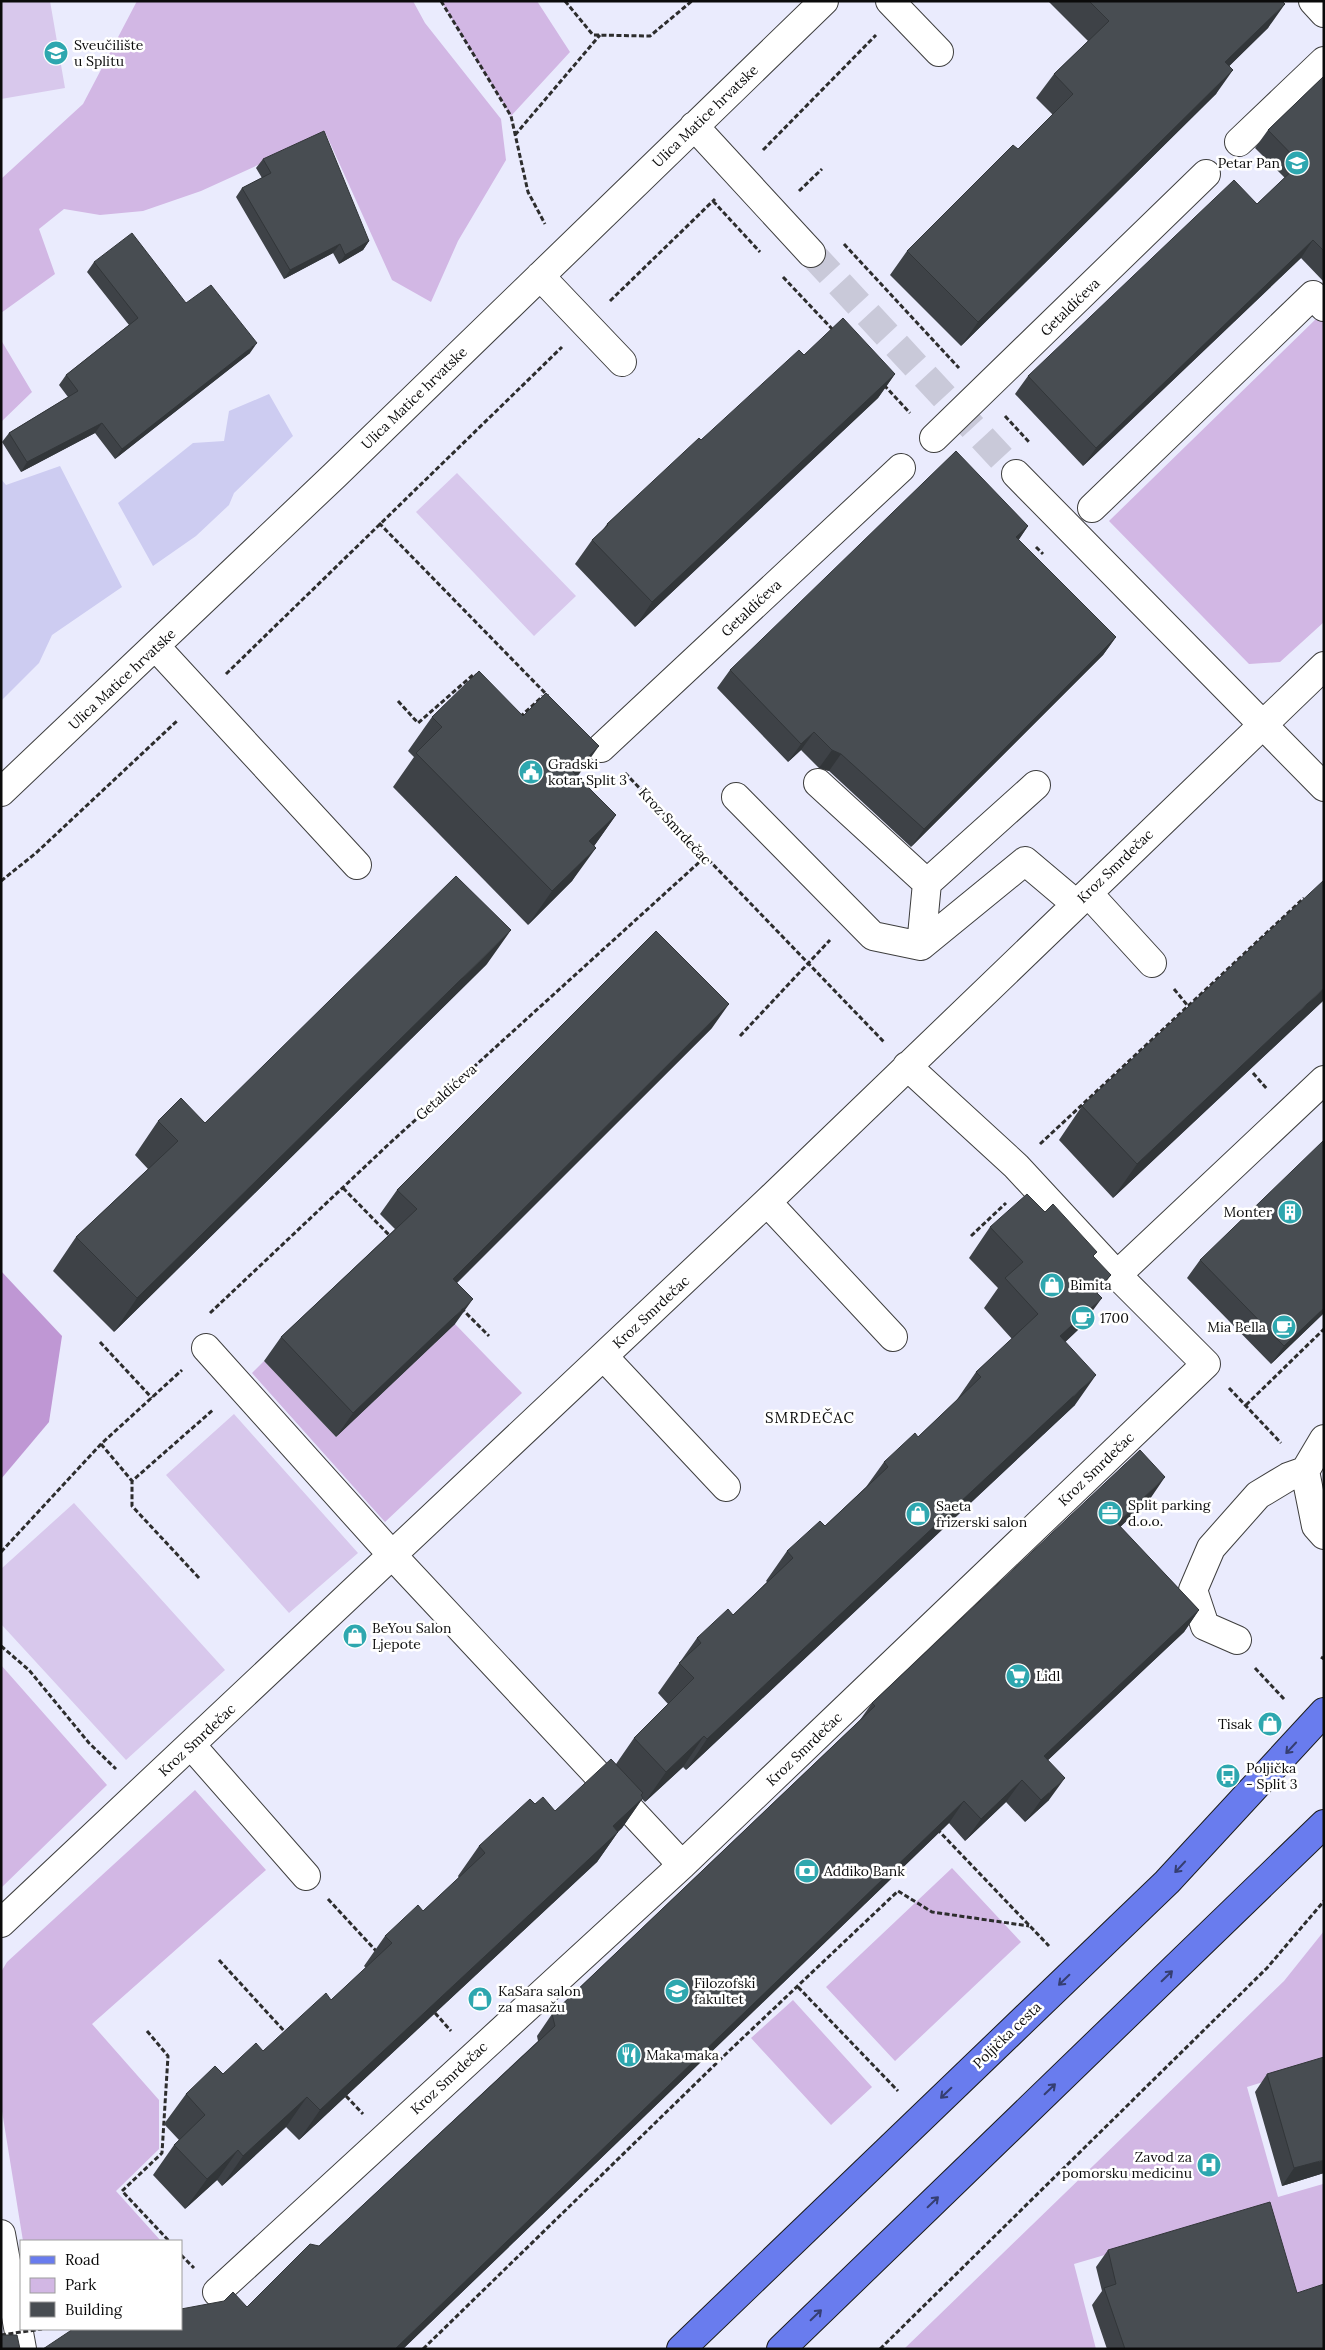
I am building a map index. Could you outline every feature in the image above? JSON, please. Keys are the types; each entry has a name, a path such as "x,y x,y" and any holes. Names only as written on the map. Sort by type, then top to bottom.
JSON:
{"main road":[{"name":"Poljička cesta","path":"681,2349 1167,1882 1324,1712"},
{"path":"781,2349 1324,1824"}],"street":[{"name":"Ulica Matice hrvatske","path":"1,792 156,646 824,1"},
{"path":"1313,1 1324,13"},
{"path":"895,6 939,52"},
{"path":"1239,142 1324,61"},
{"path":"694,126 811,253"},
{"name":"Getaldićeva","path":"934,438 1206,174"},
{"path":"540,276 622,362"},
{"path":"1092,508 1313,296 1324,307"},
{"name":"Getaldićeva","path":"601,748 901,468"},
{"path":"1016,474 1324,787"},
{"path":"156,646 357,865"},
{"name":"Kroz Smrdečac","path":"1,1923 604,1357 998,981 1324,666"},
{"path":"818,783 927,883"},
{"path":"921,946 927,883 1036,784"},
{"path":"736,797 873,936 921,946"},
{"path":"921,946 1025,861 1082,898 1152,964"},
{"path":"907,1066 1030,1181 1117,1275 1206,1364"},
{"path":"1117,1275 1324,1080"},
{"path":"767,1202 893,1337"},
{"path":"206,1348 393,1556 682,1865"},
{"path":"604,1357 726,1488"},
{"name":"Kroz Smrdečac","path":"217,2292 682,1865 1206,1364"},
{"path":"1244,1652 1205,1626 1193,1590 1211,1548 1258,1495 1288,1477 1305,1471 1324,1439"},
{"path":"1305,1471 1316,1526 1324,1535"},
{"path":"192,1745 306,1876"},
{"path":"1,2234 22,2349"}],"path":[{"path":"441,1 511,116 528,192 562,255"},
{"path":"565,1 593,35 650,36 692,1"},
{"path":"1,881 36,853 202,697 379,523 713,201 895,6"},
{"path":"515,136 600,35"},
{"path":"797,193 822,169"},
{"path":"713,201 767,259"},
{"path":"780,274 834,332"},
{"path":"908,312 1030,443"},
{"path":"881,382 908,411"},
{"path":"379,523 552,700"},
{"path":"398,701 418,723 474,674 480,680"},
{"path":"513,712 520,718 545,694"},
{"name":"Kroz Smrdečac","path":"601,748 907,1066"},
{"name":"Getaldićeva","path":"205,1318 343,1188 705,857"},
{"path":"1060,1126 1310,893"},
{"path":"740,1036 807,963 854,916"},
{"path":"971,1236 1030,1181"},
{"path":"343,1188 399,1244"},
{"path":"454,1301 489,1336"},
{"path":"1246,1405 1324,1329"},
{"path":"100,1342 152,1398"},
{"path":"1,1552 101,1444 206,1348"},
{"path":"1206,1364 1264,1423"},
{"path":"132,1481 241,1385"},
{"path":"101,1444 132,1481 132,1506 199,1578"},
{"path":"1,1646 29,1670 89,1742 141,1793"},
{"path":"1244,1652 1284,1699"},
{"path":"937,1828 1049,1946"},
{"path":"306,1876 378,1953"},
{"path":"423,2349 677,2101 898,1892 932,1912 1030,1926"},
{"path":"880,2349 1267,1968 1324,1901"},
{"path":"219,1960 290,2037"},
{"path":"798,1986 898,2090"},
{"path":"148,2031 168,2056 162,2153 122,2191 168,2240"},
{"path":"1,2335 35,2330"}],"shaded area":[{"path":"1,1 50,1 65,88 1,99"},
{"path":"269,394 293,436 234,493 229,505 196,536 153,566 118,503 193,443 224,441 229,411"},
{"path":"60,466 122,587 52,635 39,663 1,701 1,479 6,485"},
{"path":"457,473 576,596 534,636 416,512"},
{"path":"1,1271 62,1336 49,1422 1,1479"},
{"path":"234,1414 358,1553 289,1613 166,1475"},
{"path":"74,1503 225,1670 126,1760 1,1624 1,1569"}],"green space":[{"path":"137,1 413,1 425,23 501,119 506,160 458,241 431,302 392,280 326,134 201,191 143,211 100,215 64,209 39,229 55,274 1,313 1,179 83,104"},
{"path":"441,1 537,1 570,52 511,116"},
{"path":"1319,316 1324,321 1324,622 1280,662 1249,664 1109,521"},
{"path":"1,340 32,392 1,422"},
{"path":"455,1324 522,1393 385,1522 252,1373 264,1361 336,1437"},
{"path":"1,1665 107,1785 1,1888"},
{"path":"195,1790 266,1870 92,2024 159,2100 159,2149 116,2191 160,2240 23,2240 1,2105 1,1972 7,1962"},
{"path":"952,1868 1021,1942 895,2061 826,1987"},
{"name":"Zavod za pomorsku medicinu","path":"1324,1931 1324,2063 1247,2087 1278,2197 1323,2184 1324,2294 1292,2304 1261,2209 1074,2264 1096,2349 904,2349 1284,1981"},
{"path":"793,2000 872,2087 831,2125 751,2038"}],"building":[{"path":"1089,1 1282,1 1285,4 1225,62 1233,70 978,322 907,251 1013,145 1018,149 1073,94 1054,74 1109,21"},
{"path":"1324,76 1324,251 1313,240 1096,448 1028,376 1234,180 1257,204 1300,163 1268,130"},
{"path":"324,131 369,241 345,255 340,244 290,270 242,188 271,173 263,159"},
{"path":"132,233 186,303 211,285 257,343 122,449 102,423 27,462 9,433 78,391 66,375 138,318 94,262"},
{"path":"843,318 895,374 652,602 592,540 699,438 701,440 799,350 804,355"},
{"path":"956,451 1028,526 1016,537 1116,637 924,829 841,754 832,750 814,732 801,744 730,670"},
{"path":"479,671 523,716 546,693 599,746 573,772 616,815 589,841 596,848 552,891 416,753 442,727 432,717"},
{"path":"456,876 511,930 137,1298 76,1237 178,1141 158,1121 181,1098 205,1123"},
{"path":"1324,880 1324,988 1137,1164 1082,1106"},
{"path":"656,931 729,1004 453,1279 473,1299 353,1413 281,1337 417,1209 397,1190"},
{"name":"Monter","path":"1324,1140 1324,1308 1284,1346 1200,1260"},
{"path":"1027,1194 1045,1212 1053,1204 1097,1252 1093,1256 1111,1275 1095,1291 1102,1298 1060,1336 1096,1375 707,1739 704,1736 666,1772 634,1738 694,1678 679,1663 701,1643 697,1638 728,1609 733,1615 793,1558 787,1551 820,1521 825,1526 888,1467 884,1462 915,1433 918,1437 981,1377 976,1372 1038,1314 1005,1278 1023,1262 990,1227"},
{"path":"1140,1450 1165,1477 1117,1523 1199,1610 1044,1756 1065,1778 1041,1800 1022,1780 981,1819 964,1801 395,2349 43,2349 72,2330 182,2330 182,2309 224,2301 233,2292 247,2307 310,2244 319,2246 555,2026 552,2014 875,1706 872,1703"},
{"path":"611,1759 643,1793 641,1795 643,1798 613,1826 618,1832 320,2110 307,2097 243,2156 238,2150 207,2179 174,2145 205,2115 186,2094 215,2066 223,2074 256,2043 263,2051 326,1993 331,2000 392,1943 385,1936 418,1905 423,1911 485,1853 479,1846 530,1799 535,1804 543,1797 555,1811"},
{"path":"1324,2057 1324,2160 1294,2168 1267,2074"},
{"path":"1270,2202 1297,2293 1324,2284 1324,2349 1125,2349 1104,2288 1116,2284 1108,2250"},
{"path":"1,2335 17,2335 20,2349 1,2349"}],"tunnel":[{"path":"811,253 1016,474"}],"place":[{"name":"Sveučilište u Splitu","path":"56,53"},
{"name":"Petar Pan","path":"1297,163"},
{"name":"Gradski kotar Split 3","path":"531,772"},
{"name":"Monter","path":"1290,1212"},
{"name":"Bimita","path":"1052,1285"},
{"name":"1700","path":"1083,1318"},
{"name":"Mia Bella","path":"1284,1327"},
{"name":"Split parking d.o.o.","path":"1110,1513"},
{"name":"Saeta frizerski salon","path":"918,1514"},
{"name":"BeYou Salon Ljepote","path":"355,1636"},
{"name":"Lidl","path":"1018,1676"},
{"name":"Tisak","path":"1270,1724"},
{"name":"Poljička - Split 3","path":"1228,1776"},
{"name":"Addiko Bank","path":"807,1871"},
{"name":"Filozofski fakultet","path":"677,1991"},
{"name":"KaSara salon za masažu","path":"480,1999"},
{"name":"Maka maka","path":"629,2055"},
{"name":"Zavod za pomorsku medicinu","path":"1209,2165"}],"district":[{"name":"SMRDEČAC","path":"810,1417"}]}
